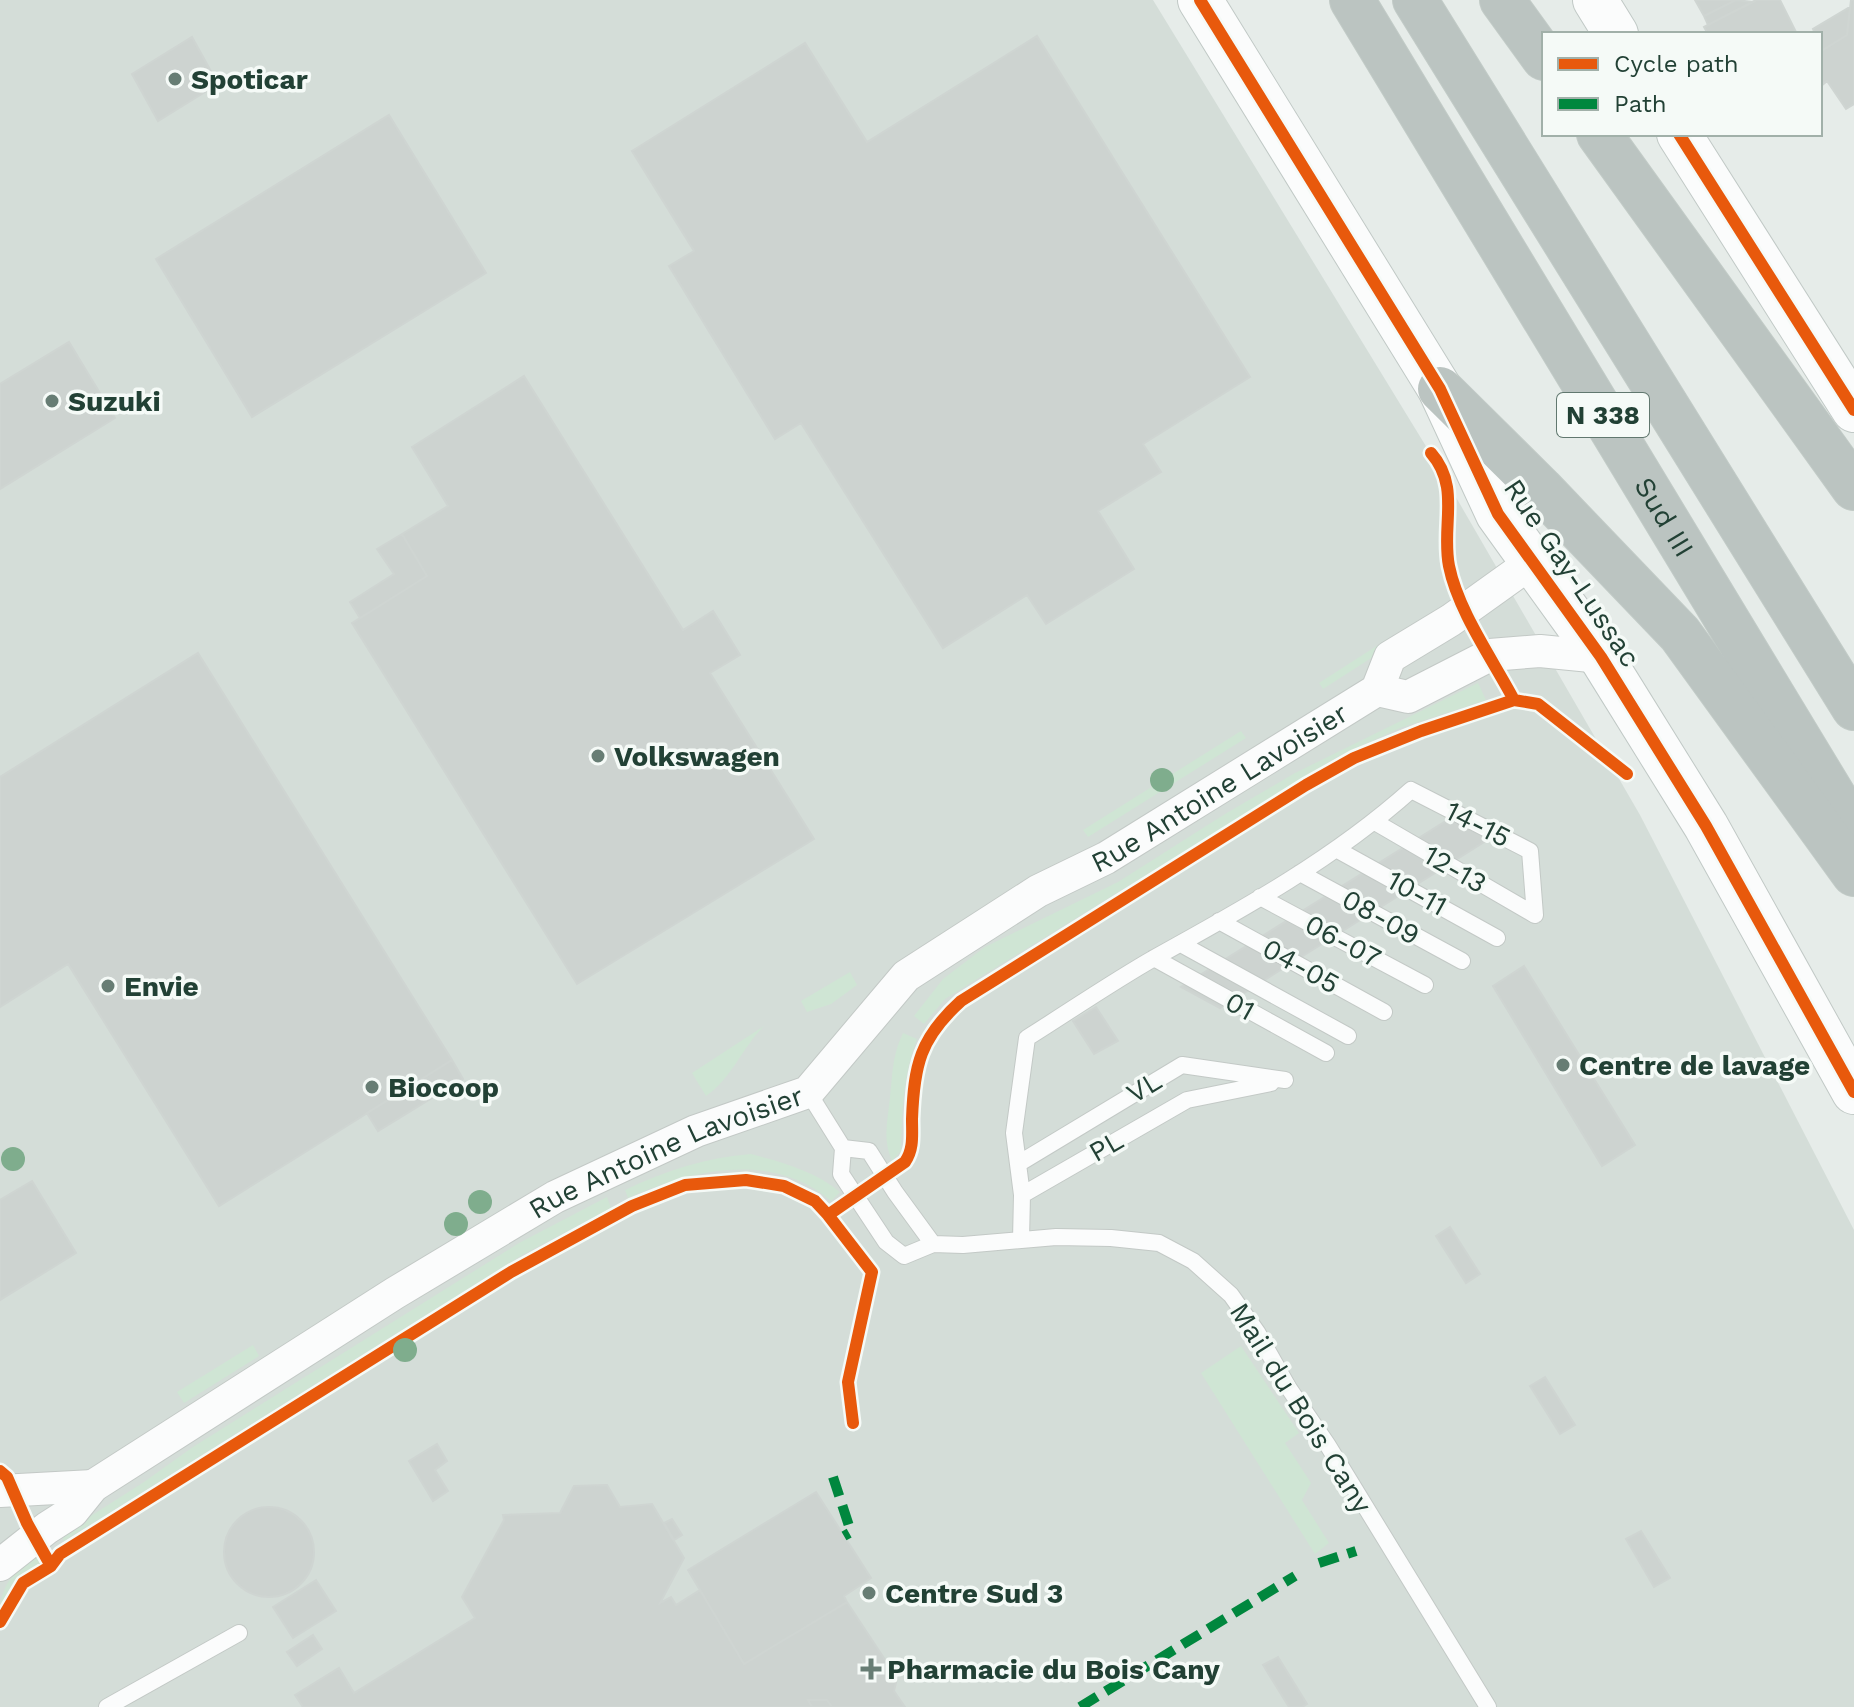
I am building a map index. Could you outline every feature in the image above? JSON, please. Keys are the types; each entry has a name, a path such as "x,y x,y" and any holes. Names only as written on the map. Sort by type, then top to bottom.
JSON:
{"highway":[{"name":"Sud III","path":"1352,0 1854,830"},
{"name":"N 338","path":"1415,0 1854,708"},
{"path":"1502,0 1542,55"},
{"path":"1600,136 1854,488"},
{"path":"1440,389 1680,634 1854,874"}],"main road":[{"name":"Rue Gay-Lussac","path":"1200,0 1440,389 1498,514 1601,657 1706,826 1854,1092"},
{"path":"1595,0 1615,32"},
{"path":"1680,136 1854,410"}],"street":[{"name":"Rue Antoine Lavoisier","path":"0,1565 72,1512 93,1486 395,1293 555,1197 696,1131 808,1092 906,976 1038,891 1106,858 1377,690 1390,657 1451,620 1532,562"},
{"name":"Rue Antoine Lavoisier","path":"1377,690 1408,697 1490,655 1540,651 1601,657"},
{"name":"Rue Antoine Lavoisier","path":"0,1491 93,1486"}],"lane":[{"name":"14-15","path":"1375,822 1411,790 1530,851 1535,915"},
{"path":"1021,1240 1022,1195 1014,1133 1027,1038 1154,958 1300,873 1375,822"},
{"name":"12-13","path":"1375,822 1535,915"},
{"name":"10-11","path":"1336,849 1497,938"},
{"name":"08-09","path":"1300,873 1462,961"},
{"name":"06-07","path":"1260,897 1425,985"},
{"name":"04-05","path":"1219,921 1384,1012"},
{"path":"1181,944 1348,1036"},
{"name":"01","path":"1154,958 1326,1053"},
{"name":"VL","path":"1018,1164 1182,1065 1285,1080"},
{"name":"PL","path":"1022,1195 1187,1100 1285,1080"},
{"name":"Mail du Bois Cany","path":"808,1092 843,1148 841,1174 886,1242 904,1256 933,1244 963,1245 1056,1237 1159,1243 1193,1261 1231,1295 1327,1444 1488,1707"},
{"path":"843,1148 869,1151 933,1244"},
{"path":"107,1707 239,1633"}],"shaded area":[{"path":"0,0 1153,0 1435,461 1640,815 1854,1230 1854,1707 0,1707"}],"green space":[{"path":"1389,638 1393,644 1323,689 1319,683"},
{"path":"1478,683 1486,700 1400,728 1339,756 945,999 924,1024 914,1016 943,979 985,947 1118,882 1295,773"},
{"path":"1241,731 1246,738 1088,837 1083,830"},
{"path":"850,972 857,985 831,1004 807,1012 801,1001"},
{"path":"764,1026 723,1081 706,1096 692,1073"},
{"path":"903,1033 917,1039 906,1080 901,1151 892,1161 886,1137 887,1121 894,1064"},
{"path":"751,1154 809,1173 840,1192 831,1201 808,1185 783,1175 757,1170 704,1173 678,1179 628,1198 625,1190 686,1166"},
{"path":"607,1197 611,1208 522,1255 64,1541 61,1535 193,1447 519,1243"},
{"path":"253,1345 259,1356 184,1403 177,1392"},
{"path":"1241,1346 1299,1433 1285,1443 1311,1483 1302,1500 1329,1543 1315,1554 1201,1373"},
{"path":"35,1552 41,1563 39,1569 17,1583 0,1612 10,1579"}],"building":[{"path":"1695,0 1736,0 1704,16"},
{"path":"1736,0 1753,2 1708,25 1704,16"},
{"path":"1756,0 1780,0 1796,32 1707,32 1704,27"},
{"path":"1851,0 1854,0 1854,104 1846,109 1827,81 1822,85 1822,51 1847,35"},
{"path":"1850,7 1847,35 1822,50 1822,32 1814,32 1813,29"},
{"path":"1037,36 1250,377 1143,444 1161,472 1098,511 1134,569 1046,624 1027,595 943,648 801,423 775,439 669,266 694,251 632,151 805,43 867,142"},
{"name":"Spoticar","path":"192,37 218,84 158,121 132,74"},
{"path":"389,115 486,273 252,417 156,259"},
{"name":"Suzuki","path":"69,342 115,418 0,489 0,384"},
{"name":"Volkswagen","path":"524,376 683,630 713,611 740,655 710,673 814,839 577,984 352,623 427,576 402,534 448,506 412,447"},
{"path":"402,534 427,576 360,618 350,602 394,574 377,549"},
{"path":"198,653 452,1060 219,1206 68,964 0,1007 0,777"},
{"path":"1454,816 1492,837 1220,1008 1181,987"},
{"name":"Centre de lavage","path":"1524,966 1635,1145 1602,1166 1493,986"},
{"path":"1096,1007 1118,1041 1094,1054 1073,1021"},
{"path":"452,1060 463,1079 378,1131 367,1113"},
{"path":"32,1181 76,1253 0,1300 0,1200"},
{"path":"1450,1227 1480,1274 1466,1283 1436,1236"},
{"path":"1545,1377 1575,1425 1560,1434 1530,1386"},
{"path":"437,1444 447,1461 435,1470 448,1491 433,1501 409,1461"},
{"path":"607,1485 620,1507 652,1504 684,1558 660,1603 671,1597 676,1605 700,1590 744,1664 847,1602 897,1678 894,1691 905,1707 832,1707 827,1700 808,1700 812,1707 303,1707 295,1695 339,1668 354,1693 475,1618 462,1597 504,1520 503,1515 560,1513 574,1486"},
{"path":"816,1492 871,1578 844,1596 847,1602 744,1664 688,1570"},
{"path":"269,1507 286,1510 301,1520 311,1535 314,1552 311,1569 301,1584 286,1594 269,1597 252,1594 237,1584 227,1569 224,1552 227,1535 237,1520 252,1510"},
{"path":"672,1519 682,1535 674,1540 664,1523"},
{"path":"1641,1531 1670,1578 1654,1587 1626,1539"},
{"path":"316,1580 336,1611 293,1638 273,1607"},
{"path":"313,1635 322,1649 297,1666 287,1652"},
{"path":"1278,1657 1307,1704 1302,1707 1289,1707 1263,1665"},
{"path":"808,1700 827,1700 832,1707 812,1707"}],"marked path":[{"path":"833,1477 851,1532 844,1536"},
{"path":"1319,1563 1356,1551"},
{"path":"1080,1707 1295,1576"}],"cycle path":[{"path":"1200,0 1440,389 1498,514 1601,657 1706,826 1854,1092"},
{"path":"1680,136 1854,410"},
{"path":"1431,453 1440,466 1448,493 1447,551 1454,583 1468,618 1514,700 1538,704 1627,774"},
{"path":"51,1566 60,1554 511,1272 632,1206 685,1185 746,1180 784,1186 815,1201 828,1215 905,1162 911,1147 915,1083 922,1054 936,1027 961,1001 1354,758 1421,731 1514,700"},
{"path":"828,1215 872,1272 848,1382 853,1423"},
{"path":"0,1471 7,1477 27,1523 51,1566 23,1583 0,1622"}],"place":[{"name":"Spoticar","path":"175,79"},
{"name":"Suzuki","path":"52,401"},
{"name":"Volkswagen","path":"598,756"},
{"name":"Envie","path":"108,986"},
{"name":"Centre de lavage","path":"1563,1065"},
{"name":"Biocoop","path":"372,1087"},
{"name":"Centre Sud 3","path":"869,1593"},
{"name":"Pharmacie du Bois Cany","path":"871,1669"}]}
